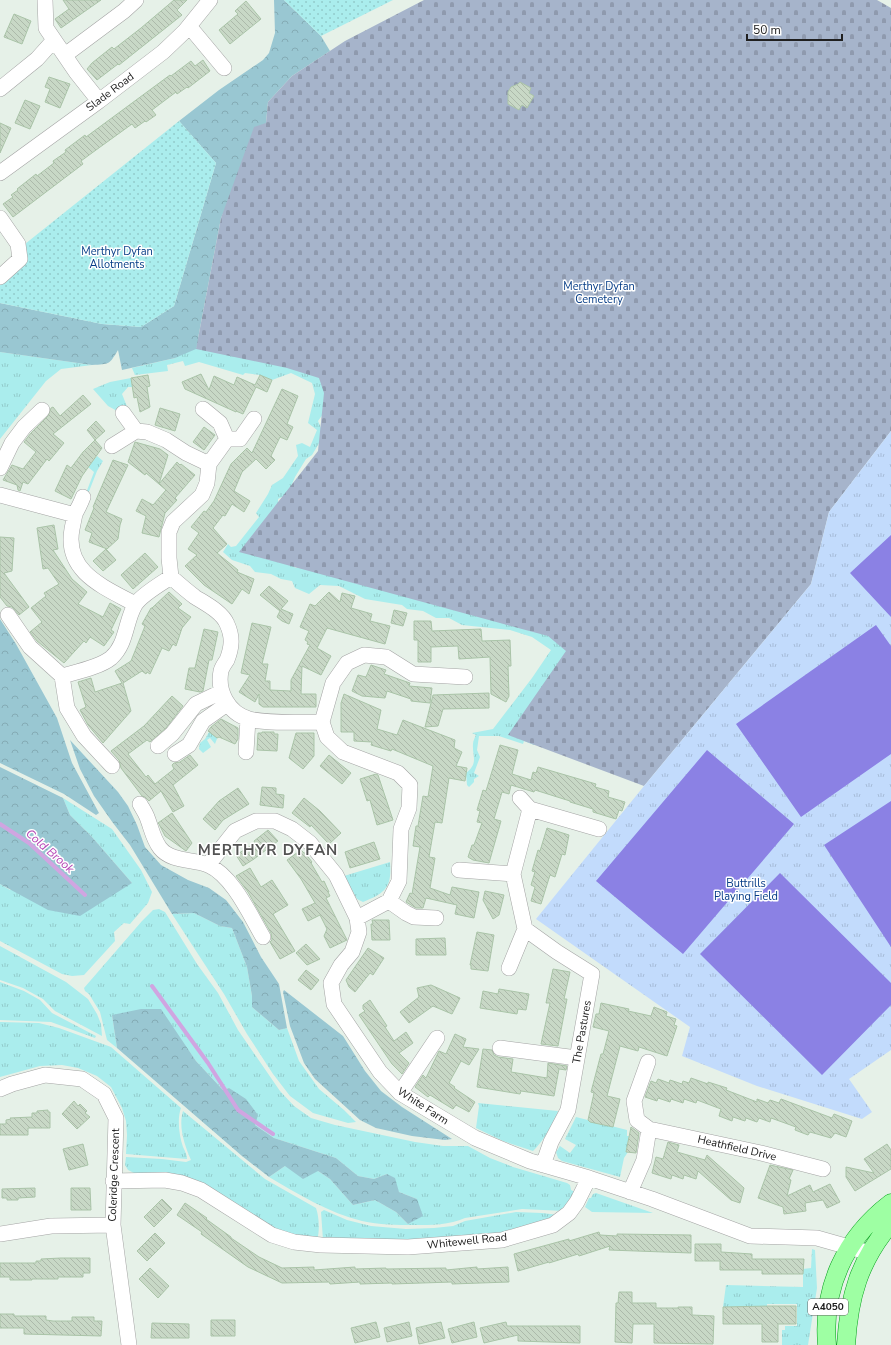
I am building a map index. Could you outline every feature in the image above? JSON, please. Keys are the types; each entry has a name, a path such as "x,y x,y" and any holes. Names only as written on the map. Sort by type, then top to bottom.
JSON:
{"main road":[{"name":"A4050","path":"827,1345 826,1316 830,1294 843,1259 867,1224 891,1203"},
{"name":"A4050","path":"846,1345 851,1299 857,1279 870,1253 891,1223"}],"street":[{"path":"45,0 46,28 76,72 99,101"},
{"path":"65,55 124,11 136,0"},
{"name":"Slade Road","path":"0,173 163,52 189,26 210,0"},
{"path":"189,26 224,68"},
{"path":"0,89 37,59 54,40"},
{"path":"0,218 18,244 20,259 0,277"},
{"path":"203,409 220,423 227,439"},
{"path":"0,468 12,443 24,427 42,410"},
{"path":"123,413 136,431"},
{"path":"227,439 240,439 254,419"},
{"path":"112,446 136,431 147,432 166,440 186,454 209,464"},
{"path":"227,439 209,464 207,484 202,495 173,522 170,532 169,558 172,577 194,596 213,608 226,622 231,634 231,645 222,670 224,698 240,715 263,721 322,722"},
{"path":"0,495 75,515"},
{"path":"83,497 75,515 70,540 76,562 86,574 95,581 135,604"},
{"path":"62,676 101,663 111,658 123,642 135,604 152,589 172,577"},
{"path":"8,615 30,647 62,676 67,708 84,736 112,766"},
{"path":"357,918 389,901 399,881 401,829 409,808 410,785 398,773 343,752 327,737 322,722 333,683 347,663 364,655 386,657 413,674 465,677"},
{"path":"158,746 172,734 196,704 224,698"},
{"path":"175,754 189,745 203,721 224,698"},
{"path":"246,752 248,718"},
{"path":"140,804 160,848 172,856 208,866 219,873 232,886 263,937"},
{"path":"509,968 525,929 513,874 525,804 598,829"},
{"name":"White Farm","path":"208,866 235,832 256,821 276,821 292,828 310,843 336,875 357,918 359,932 352,952 341,965 331,984 334,1004 380,1072 400,1093 475,1138 503,1151 543,1165 589,1178"},
{"path":"459,870 513,874"},
{"path":"389,901 414,917 436,918"},
{"name":"The Pastures","path":"525,929 557,952 592,974 568,1110 551,1142 543,1165"},
{"path":"400,1093 437,1038"},
{"path":"500,1048 577,1058"},
{"path":"630,1192 644,1160 649,1129 637,1120 634,1100 648,1062"},
{"name":"Coleridge Crescent","path":"0,1089 12,1084 45,1075 82,1079 104,1094 116,1118 113,1182 113,1225 129,1345"},
{"name":"Heathfield Drive","path":"649,1129 761,1153 823,1169"},
{"path":"589,1178 750,1236 817,1238 870,1253"},
{"name":"Whitewell Road","path":"113,1182 165,1180 182,1183 201,1190 272,1235 294,1242 321,1245 408,1247 502,1240 554,1225 569,1214 578,1202 589,1178"},
{"path":"0,1234 51,1226 113,1225"}],"green space":[{"path":"274,0 284,0 321,36 330,51 292,76 268,102 266,123 221,218 196,349 175,358 122,370 118,350 113,359 108,363 92,365 0,352 0,303 102,324 141,327 174,306 216,163 179,121 219,90 263,60 269,53 275,33"},
{"path":"284,0 393,0 321,36"},
{"name":"Merthyr Dyfan Cemetery","path":"424,0 877,0 891,8 891,431 829,512 811,584 644,786 508,735 566,651 548,636 239,552 318,451 324,393 319,378 287,368 196,349 221,218 254,127 266,123 268,102 292,76 345,41"},
{"name":"Merthyr Dyfan Allotments","path":"179,121 216,163 174,306 141,327 102,324 0,303 0,285 19,268 25,244"},
{"path":"198,337 323,373 326,410 318,421 324,435 312,455 306,459 295,477 288,494 278,499 284,561 296,568 303,564 523,618 571,650 534,739 534,745 524,741 523,744 499,736 479,736 477,750 480,757 474,773 479,776 474,779 474,782 469,787 467,785 466,773 474,763 473,743 476,735 472,733 493,729 532,678 551,650 532,637 510,630 462,625 449,618 436,618 423,611 407,609 402,605 365,599 339,586 320,585 309,594 295,588 292,581 281,579 271,574 255,572 250,566 232,560 223,552 228,544 231,547 236,546 259,517 256,513 272,485 283,478 298,456 296,445 302,443 310,447 317,430 308,423 315,394 312,383 291,373 272,380 260,375 245,373 243,375 199,362 185,366 183,361 167,365 168,371 135,375 132,368 175,358"},
{"path":"0,352 92,365 61,369 46,381 0,439"},
{"path":"131,378 132,387 128,387 122,394 128,409 119,412 108,406 93,389 110,382"},
{"name":"Buttrills Playing Field","path":"891,431 891,1050 849,1079 872,1112 862,1119 757,1086 682,1056 690,1027 536,919 811,584 829,512"},
{"path":"97,456 103,461 97,471 88,494 86,493 94,472 88,467"},
{"path":"0,619 16,644 57,718 72,763 99,813 96,815 64,794 0,763"},
{"path":"209,732 218,736 215,744 210,738 207,740 211,747 203,753 199,749 200,743 205,739"},
{"path":"70,740 118,792 128,806 145,847 161,865 188,880 209,888 226,900 243,922 261,957 279,984 287,1028 279,1030 252,1007 252,996 247,967 232,928 220,926 194,913 172,914 130,845 94,796 80,769"},
{"path":"0,767 63,798 70,815 92,837 132,883 80,916 48,910 0,884"},
{"path":"63,798 112,829 141,870 152,892 148,903 130,924 124,923 114,932 115,941 84,975 72,976 62,974 0,941 0,884 10,890 132,883 92,837 70,815"},
{"path":"390,862 390,878 386,888 371,899 363,902 357,899 344,876"},
{"path":"159,909 165,912 197,964 218,993 238,1030 280,1091 294,1106 311,1118 335,1125 415,1142 443,1146 468,1146 490,1158 513,1167 567,1183 570,1185 571,1190 575,1192 564,1211 522,1209 465,1218 453,1222 434,1225 375,1223 350,1218 326,1208 269,1177 285,1166 318,1171 330,1179 353,1205 375,1200 396,1212 408,1224 417,1199 399,1192 387,1174 374,1179 358,1176 336,1158 274,1138 255,1125 229,1088 223,1090 196,1061 182,1041 112,1015 117,1048 107,1040 100,1012 84,988 142,921 153,910"},
{"path":"194,913 220,926 232,928 247,967 252,996 252,1007 279,1030 287,1028 299,1061 319,1089 356,1122 348,1123 313,1113 290,1096 273,1074 247,1034 224,994 172,914"},
{"path":"0,946 66,982 88,999 101,1024 102,1036 55,1011 43,999 23,988 0,980"},
{"path":"0,982 24,991 40,1000 52,1013 96,1036 95,1038 51,1022 0,1020"},
{"path":"284,990 343,1036 365,1071 381,1091 402,1107 452,1139 445,1140 412,1136 376,1128 360,1120 315,1079 304,1063 290,1026 283,992"},
{"path":"141,1009 161,1009 196,1061 223,1090 229,1088 246,1099 258,1115 255,1125 274,1138 336,1158 358,1176 374,1179 387,1174 395,1178 399,1192 417,1199 423,1216 408,1224 396,1212 375,1200 353,1205 330,1179 318,1171 303,1179 285,1166 269,1177 242,1156 117,1048 112,1015"},
{"path":"0,1022 39,1023 59,1028 111,1047 181,1108 179,1117 180,1132 187,1159 126,1154 126,1121 122,1108 111,1087 97,1076 78,1068 62,1065 40,1066 0,1077"},
{"path":"478,1103 558,1111 548,1132 533,1151 503,1141 476,1128 479,1106"},
{"path":"183,1111 265,1179 316,1208 319,1224 317,1240 302,1238 268,1226 249,1214 128,1170 125,1165 126,1157 186,1162 191,1160 182,1130 181,1123"},
{"path":"576,1117 627,1130 627,1136 629,1136 626,1152 628,1152 624,1158 620,1177 562,1161 558,1158 556,1152 560,1146 570,1153 576,1145 565,1139"},
{"path":"596,1193 653,1213 592,1212 585,1207 589,1198"},
{"path":"324,1210 347,1220 371,1226 406,1229 453,1226 465,1221 516,1212 559,1215 502,1233 431,1241 323,1240 321,1212"},
{"path":"812,1249 815,1250 817,1288 808,1345 782,1345 782,1330 785,1330 785,1326 797,1326 797,1304 767,1304 767,1307 723,1307 726,1285 803,1287 803,1269 811,1268"}],"shaded area":[{"path":"891,535 891,617 850,573"},
{"path":"876,625 891,646 891,754 801,817 736,724"},
{"path":"707,750 794,824 683,954 596,881"},
{"path":"891,801 891,947 824,845"},
{"path":"780,873 891,983 891,1005 822,1075 700,954"}],"building":[{"path":"63,0 101,0 61,28 55,19 69,9"},
{"path":"174,0 187,0 177,10 182,15 119,65 118,64 97,80 87,69 92,63 112,47 114,49"},
{"path":"246,1 261,19 230,44 219,30 238,14 235,11"},
{"path":"14,14 31,21 22,44 4,37"},
{"path":"203,60 210,71 188,88 187,87 177,94 176,92 152,110 156,115 146,122 145,121 135,128 132,124 81,161 83,164 13,217 3,204 13,197 11,195 18,190 17,189 36,174 37,176 54,163 53,161 66,152 65,150 85,135 86,137 170,75 171,76 191,61 195,66"},
{"path":"49,77 70,84 60,108 45,102 50,89 45,87"},
{"path":"520,82 531,88 529,93 534,96 527,108 522,105 519,110 508,104 508,92 511,87"},
{"path":"25,100 40,106 30,129 15,123"},
{"path":"0,123 11,128 0,153"},
{"path":"201,374 209,390 214,376 234,385 237,377 255,385 260,375 272,380 267,392 256,387 243,414 185,389 182,382"},
{"path":"148,375 150,386 147,387 150,407 140,412 137,397 134,398 131,378"},
{"path":"282,389 298,396 287,424 293,427 287,440 280,437 271,456 275,460 266,469 256,459 242,472 234,491 250,501 244,512 232,504 225,516 223,515 213,528 227,544 217,553 238,570 237,572 254,579 249,594 242,589 232,604 204,585 185,566 197,555 188,549 199,533 191,527 204,511 206,512 214,501 231,464 247,448 252,453"},
{"path":"83,395 91,404 53,434 64,443 49,461 47,459 28,484 23,482 20,491 18,490 17,485 3,480 12,465 23,469 36,452 24,442 48,416 51,408 53,407 60,416"},
{"path":"160,408 180,414 175,431 155,425"},
{"path":"96,421 105,431 95,440 87,430"},
{"path":"204,427 215,435 204,450 193,442"},
{"path":"95,440 102,448 82,476 71,499 55,491 67,465 71,468 83,452"},
{"path":"135,442 160,449 168,455 159,484 177,462 195,475 175,498 177,500 165,513 159,537 142,533 146,516 136,511 142,499 153,505 166,490 146,473 145,475 128,462"},
{"path":"113,460 128,465 106,512 122,519 118,539 107,549 89,542 92,533 85,530"},
{"path":"54,525 58,549 53,550 72,579 87,592 78,604 103,617 110,603 121,609 111,630 114,632 104,646 90,637 86,643 84,641 64,663 37,641 30,632 42,622 31,608 46,596 44,593 59,584 48,568 43,569 37,528"},
{"path":"0,537 14,538 12,571 4,573 29,607 19,615 12,607 7,606 0,597"},
{"path":"106,549 116,560 103,571 93,561"},
{"path":"145,553 158,567 133,589 121,575"},
{"path":"269,586 288,601 281,609 293,614 289,624 277,617 280,611 260,595"},
{"path":"169,592 182,604 178,608 191,617 182,628 176,646 173,644 169,651 162,648 150,674 147,672 146,674 142,671 123,683 131,711 103,743 88,725 80,710 86,707 78,682 91,678 95,692 122,683 115,671 131,661 145,626 142,624 151,608"},
{"path":"329,592 340,602 342,593 355,596 351,608 372,614 370,621 390,626 385,644 327,628 317,648 331,656 321,675 302,666 301,694 316,694 316,707 263,707 259,704 259,694 255,702 239,692 250,675 241,673 252,623 271,627 262,664 268,664 265,681 270,681 270,690 291,691 291,680 310,645 307,644 308,642 305,640 309,631 300,627 310,604 315,606"},
{"path":"394,610 407,613 403,626 391,623"},
{"path":"414,621 431,621 432,631 481,629 482,641 510,640 511,666 508,666 509,696 506,702 491,694 490,657 459,659 458,646 431,647 431,662 418,662 418,640 414,640"},
{"path":"204,629 218,632 212,660 209,660 203,691 200,692 185,689 189,668 195,668"},
{"path":"371,665 386,670 384,674 410,683 409,686 432,688 430,703 411,701 411,699 387,691 385,698 362,696 352,691 358,675 366,677"},
{"path":"489,693 489,708 443,709 438,726 425,727 433,695"},
{"path":"344,694 381,710 377,729 397,735 403,720 455,740 454,748 462,752 456,766 467,768 465,781 449,778 442,823 435,822 429,857 435,858 430,888 450,895 452,887 479,892 474,918 455,914 457,905 426,898 423,908 416,908 406,902 410,893 412,894 420,847 413,846 416,826 418,826 423,796 428,797 433,766 392,749 391,751 371,745 372,742 354,741 354,732 341,732 341,703"},
{"path":"172,696 183,706 166,728 150,742 147,740 128,754 146,777 148,775 155,784 174,769 172,765 174,763 180,762 190,755 198,765 173,785 184,806 173,812 161,791 149,801 142,796 121,768 119,760 111,751 144,726"},
{"path":"221,719 238,728 238,739 235,744 219,737 217,738 208,731"},
{"path":"274,732 274,734 278,734 277,751 257,750 258,733"},
{"path":"296,733 314,733 314,756 303,769 289,758"},
{"path":"500,745 518,750 512,774 531,780 533,772 536,773 538,767 596,784 595,787 609,791 608,797 625,802 622,811 619,810 616,819 593,812 593,809 570,801 535,790 534,792 511,785 509,794 502,792 494,819 501,821 489,863 473,860 468,857 482,823 477,822 480,811 477,810 483,790 486,791"},
{"path":"329,755 351,773 342,784 320,766"},
{"path":"376,774 378,775 393,820 377,825 370,800 367,801 360,779"},
{"path":"262,787 276,788 276,794 284,795 283,808 260,805"},
{"path":"238,788 249,804 223,820 215,830 203,819 219,801"},
{"path":"304,798 320,811 341,833 329,844 311,825 310,827 292,813"},
{"path":"172,813 192,843 186,851 165,836 158,823"},
{"path":"547,828 569,835 565,855 562,854 555,877 550,875 541,904 531,901 535,887 531,885 535,872 532,871 538,850 540,851"},
{"path":"268,830 278,841 243,866 236,855 255,843 254,841"},
{"path":"374,842 380,859 350,868 345,852"},
{"path":"301,850 312,862 311,863 322,882 324,881 330,896 326,898 347,940 330,948 324,936 327,929 320,915 308,921 302,909 315,903 301,879 287,860"},
{"path":"250,868 261,887 272,880 288,905 273,914 295,951 280,959 270,942 272,940 271,933 248,892 236,876"},
{"path":"485,891 504,895 499,915 493,919 483,900"},
{"path":"372,920 389,920 390,940 372,940"},
{"path":"477,932 494,935 488,971 471,969 470,965"},
{"path":"445,938 446,955 416,955 416,939"},
{"path":"306,944 320,959 307,965 296,953"},
{"path":"368,948 384,958 373,975 370,973 355,992 349,987 346,980"},
{"path":"553,969 570,972 564,999 567,999 558,1046 541,1044 550,1003 546,1003"},
{"path":"306,970 319,980 311,990 298,980"},
{"path":"431,985 460,998 452,1014 433,1006 409,1023 400,1012 419,997 417,988"},
{"path":"499,989 529,994 526,1010 518,1009 517,1014 480,1008 483,991 498,994"},
{"path":"370,1000 387,1026 385,1027 394,1041 406,1032 413,1043 399,1053 409,1063 402,1074 392,1064 359,1015 365,1011 363,1009 363,1005"},
{"path":"601,1003 629,1009 628,1011 651,1016 654,1007 667,1012 666,1016 676,1019 674,1025 677,1026 667,1056 639,1047 638,1051 620,1046 607,1096 620,1099 613,1127 590,1122 588,1120 594,1093 591,1092 609,1031 593,1027 596,1014 599,1014"},
{"path":"455,1034 466,1039 463,1047 479,1049 469,1065 461,1061 449,1083 475,1102 469,1112 456,1105 453,1109 430,1095 428,1097 415,1087 423,1075 426,1078 439,1051 446,1054"},
{"path":"483,1049 492,1050 494,1055 498,1057 513,1059 511,1072 547,1078 548,1063 567,1066 566,1070 559,1069 554,1096 521,1091 520,1094 477,1087"},
{"path":"691,1078 708,1084 708,1082 727,1088 726,1090 757,1102 757,1099 768,1103 770,1100 779,1103 781,1099 832,1118 834,1114 852,1121 846,1137 835,1133 831,1138 810,1132 808,1135 795,1130 796,1127 771,1118 770,1122 759,1118 757,1122 746,1118 745,1121 733,1117 732,1121 719,1116 721,1109 697,1100 696,1103 684,1099 683,1103 671,1099 670,1102 658,1098 657,1101 645,1097 651,1081 656,1083 658,1079 669,1083 670,1080 682,1084 683,1081 689,1083"},
{"path":"74,1101 78,1106 80,1104 87,1111 85,1113 90,1117 77,1129 62,1114"},
{"path":"48,1110 48,1112 50,1112 50,1128 28,1128 28,1135 0,1135 0,1124 6,1124 6,1120 11,1119 10,1118 32,1117 32,1113"},
{"path":"631,1127 639,1133 636,1153 626,1152"},
{"path":"668,1142 679,1145 677,1152 705,1160 707,1155 744,1188 740,1203 731,1200 698,1171 696,1179 684,1175 683,1179 672,1175 671,1179 652,1173 656,1157 663,1159"},
{"path":"83,1144 88,1165 69,1170 63,1149"},
{"path":"887,1144 891,1150 891,1169 855,1191 846,1177 846,1167 874,1173 864,1159"},
{"path":"770,1165 793,1170 789,1179 791,1180 787,1196 810,1185 813,1192 830,1184 840,1202 827,1208 823,1200 805,1203 806,1211 784,1214 783,1207 758,1198"},
{"path":"35,1188 35,1197 18,1198 18,1200 7,1200 7,1198 2,1198 2,1189"},
{"path":"71,1188 90,1188 91,1210 71,1210"},
{"path":"162,1199 172,1209 154,1227 144,1217"},
{"path":"185,1203 259,1257 282,1268 314,1267 314,1270 355,1267 355,1269 446,1268 446,1270 477,1267 477,1269 508,1267 509,1282 452,1284 452,1282 392,1284 360,1284 360,1282 330,1284 329,1282 282,1283 248,1267 177,1215"},
{"path":"599,1232 600,1235 617,1236 617,1234 691,1235 691,1253 609,1250 610,1246 579,1256 578,1254 518,1271 514,1254"},
{"path":"155,1233 165,1243 147,1261 137,1251"},
{"path":"695,1244 721,1244 721,1252 752,1254 752,1259 804,1259 803,1274 762,1274 762,1270 720,1270 720,1261 695,1261"},
{"path":"90,1258 90,1273 83,1273 83,1277 58,1277 58,1279 10,1280 10,1277 0,1277 0,1263 36,1263 36,1261 41,1261 41,1259"},
{"path":"150,1268 169,1286 158,1298 139,1279"},
{"path":"619,1292 632,1292 632,1303 656,1303 656,1308 692,1307 692,1315 714,1316 713,1344 654,1343 654,1324 633,1324 632,1343 615,1342 616,1303 618,1303"},
{"path":"796,1306 796,1324 778,1324 778,1342 762,1342 762,1324 723,1324 723,1307"},
{"path":"0,1314 14,1314 14,1316 46,1316 46,1320 53,1321 72,1321 72,1317 94,1317 94,1321 102,1321 101,1336 24,1334 24,1328 0,1328"},
{"path":"211,1320 235,1320 235,1336 211,1336"},
{"path":"376,1322 380,1337 355,1343 351,1328"},
{"path":"409,1322 412,1336 387,1342 384,1328"},
{"path":"441,1322 445,1338 419,1344 416,1328"},
{"path":"474,1322 477,1337 452,1343 448,1329"},
{"path":"506,1322 507,1326 580,1326 580,1343 518,1341 518,1335 484,1343 480,1328"},
{"path":"152,1323 189,1324 189,1338 151,1338"}],"waterway":[{"name":"Cold Brook","path":"0,824 29,843 85,895"},
{"path":"152,986 208,1063 238,1110 273,1134"}],"district":[{"name":"MERTHYR DYFAN","path":"268,850"}]}
